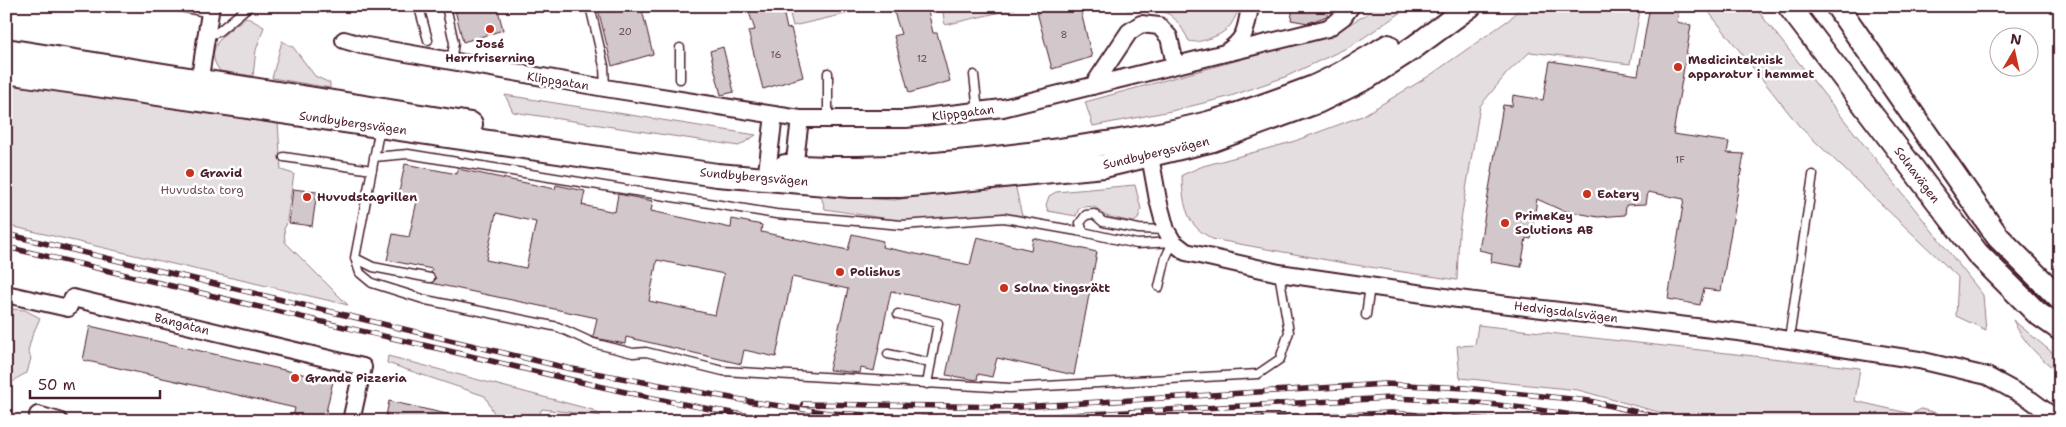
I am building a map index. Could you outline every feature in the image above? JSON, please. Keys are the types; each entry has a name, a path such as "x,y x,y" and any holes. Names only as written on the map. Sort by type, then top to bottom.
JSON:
{"main road":[{"name":"Sundbybergsvägen","path":"6,50 198,90 382,118 717,175 793,174 850,186 900,186 1104,166 1148,145 1312,87 1359,64 1404,36 1443,6"},
{"name":"Sundbybergsvägen","path":"1148,145 1213,140 1317,102 1368,77 1413,48 1470,6"},
{"name":"Solnavägen","path":"1789,6 1977,253 2037,313 2060,329"},
{"path":"1837,6 1998,237 2060,299"},
{"name":"Sundbybergsvägen","path":"6,72 198,90"}],"street":[{"path":"1225,53 1238,44 1246,32 1250,6"},
{"name":"Klippgatan","path":"344,40 451,62 800,119 906,119 1003,108 1175,64 1328,28 1343,17 1351,6"},
{"path":"198,90 211,9"},
{"path":"1093,86 1129,32 1142,24 1160,26 1169,37 1175,64"},
{"path":"767,173 774,115"},
{"path":"793,174 800,119"},
{"path":"1148,145 1158,200 1169,236"},
{"name":"Hedvigsdalsvägen","path":"1169,236 1186,252 1279,273 1458,299 1788,339 1876,352 1970,371 1987,376 2014,390 2059,421"},
{"name":"Bangatan","path":"6,294 68,308 73,298 363,367 351,421"},
{"path":"38,415 59,421"}],"lane":[{"path":"175,6 211,9"},
{"path":"207,36 218,32 249,6"},
{"path":"417,6 420,10 428,40"},
{"path":"446,6 454,43 451,62"},
{"path":"590,6 604,66 605,88"},
{"path":"680,48 680,79"},
{"path":"828,73 828,119"},
{"path":"974,75 978,111"},
{"path":"382,118 355,258 360,273 372,283 426,300 558,327 593,343 633,352 646,352 723,371 1010,388 1258,374 1280,359 1289,332 1279,273"},
{"path":"374,157 408,154 776,214 902,225 1004,218 1138,244 1169,236"},
{"path":"284,157 372,170"},
{"path":"1788,339 1813,175"},
{"path":"1083,232 1080,223 1086,214 1094,214 1103,222 1169,236"},
{"path":"1159,286 1169,236"},
{"path":"355,258 373,267 430,278"},
{"path":"1366,315 1370,286"},
{"path":"898,314 938,322 927,384"},
{"path":"888,354 931,363"}],"green space":[{"path":"788,6 876,6 876,7 793,26"},
{"path":"942,6 1018,6 1018,8 945,25"},
{"path":"1123,6 1240,6 1232,23 1221,34 1194,42 1189,41 1177,21 1165,12 1127,10"},
{"path":"1376,6 1411,6 1351,46 1285,77 1228,97 1171,111 1093,126 1085,102 1330,35 1369,13"},
{"path":"1521,6 1641,6 1630,64 1530,52 1508,72 1480,106 1459,232 1457,280 1349,264 1212,239 1199,230 1192,222 1186,209 1182,188 1182,175 1203,166 1292,142 1362,116 1429,76 1510,19"},
{"path":"1704,6 1754,6 1983,295 1986,330 1956,316 1958,277 1800,127"},
{"path":"246,17 264,27 256,50 253,76 220,71 215,62 215,47 225,34"},
{"path":"282,41 293,47 315,76 330,83 330,88 272,78"},
{"name":"Huvudsta torg","path":"6,82 278,122 281,170 294,174 286,226 284,228 285,242 348,305 6,225"},
{"path":"505,95 756,135 739,146 513,112"},
{"path":"1015,184 1022,216 1006,213 901,221 825,209 821,196 894,200"},
{"path":"1135,185 1141,209 1138,219 1134,222 1109,217 1095,207 1079,208 1076,216 1048,211 1046,205 1049,196 1056,192"},
{"path":"11,309 25,310 40,318 28,351 31,358 27,373 18,377 13,382 6,398 6,327"},
{"path":"2013,320 2060,359 2060,373 2033,350"},
{"path":"1478,325 1860,368 1855,401 1912,414 1921,409 1937,413 1936,421 1691,421 1578,390 1460,378 1457,346 1475,345"},
{"path":"388,356 593,410 601,416 542,409 536,421 498,421 485,396 387,363"}],"building":[{"path":"454,6 497,6 503,30 463,42"},
{"path":"606,6 641,6 653,54 612,66 598,9"},
{"path":"747,6 782,6 787,29 791,28 803,77 763,89 748,31 755,30"},
{"path":"892,6 927,6 933,33 937,33 950,81 909,93 894,36 901,34"},
{"path":"1042,6 1075,6 1076,9 1080,8 1092,57 1052,69 1037,12 1043,9"},
{"path":"1293,6 1329,6 1327,16 1308,23 1291,20"},
{"path":"1650,6 1679,11 1677,22 1691,25 1673,134 1729,142 1727,153 1744,154 1721,291 1704,289 1700,305 1668,299 1684,199 1648,192 1646,204 1626,205 1625,215 1598,217 1561,210 1537,199 1531,239 1526,238 1521,267 1491,262 1492,253 1479,250 1503,105 1512,106 1513,95 1543,100 1550,61 1638,75"},
{"path":"723,47 734,92 721,95 710,51"},
{"name":"Polishus","path":"405,164 457,174 458,169 555,189 556,185 585,191 582,205 615,212 618,194 653,201 651,211 731,228 732,219 762,225 761,232 848,250 852,234 883,241 882,247 970,265 977,237 1031,250 1033,238 1097,252 1074,375 997,358 992,377 978,374 977,380 946,375 961,306 891,291 874,371 861,368 860,373 829,370 848,289 792,277 776,357 744,350 741,364 626,337 625,344 595,338 593,337 597,318 431,283 436,279 431,272 432,269 387,260 393,234 409,237 417,201 398,197","holes":["496,213 536,222 526,268 486,260","657,260 724,274 715,315 649,301"]},
{"path":"293,189 317,192 312,226 289,223"},
{"path":"90,326 333,381 324,421 292,421 295,408 83,360"},
{"path":"389,401 451,415 450,421 385,421"}],"railway":[{"path":"6,234 567,368 753,402 829,413 951,419 1015,418 1391,398 1445,400 1498,405 1605,421"},
{"path":"6,247 588,384 686,405 785,421"},
{"path":"803,404 1020,407 1385,384 1465,388 1590,401 1675,421"},
{"path":"1198,421 1391,413 1509,421"}],"place":[{"name":"José Herrfriserning","path":"490,29"},
{"name":"Medicinteknisk apparatur i hemmet","path":"1678,67"},
{"name":"Gravid","path":"190,173"},
{"name":"Eatery","path":"1587,194"},
{"name":"Huvudstagrillen","path":"307,197"},
{"name":"PrimeKey Solutions AB","path":"1505,223"},
{"name":"Polishus","path":"840,272"},
{"name":"Solna tingsrätt","path":"1004,288"},
{"name":"Grande Pizzeria","path":"295,378"}]}
